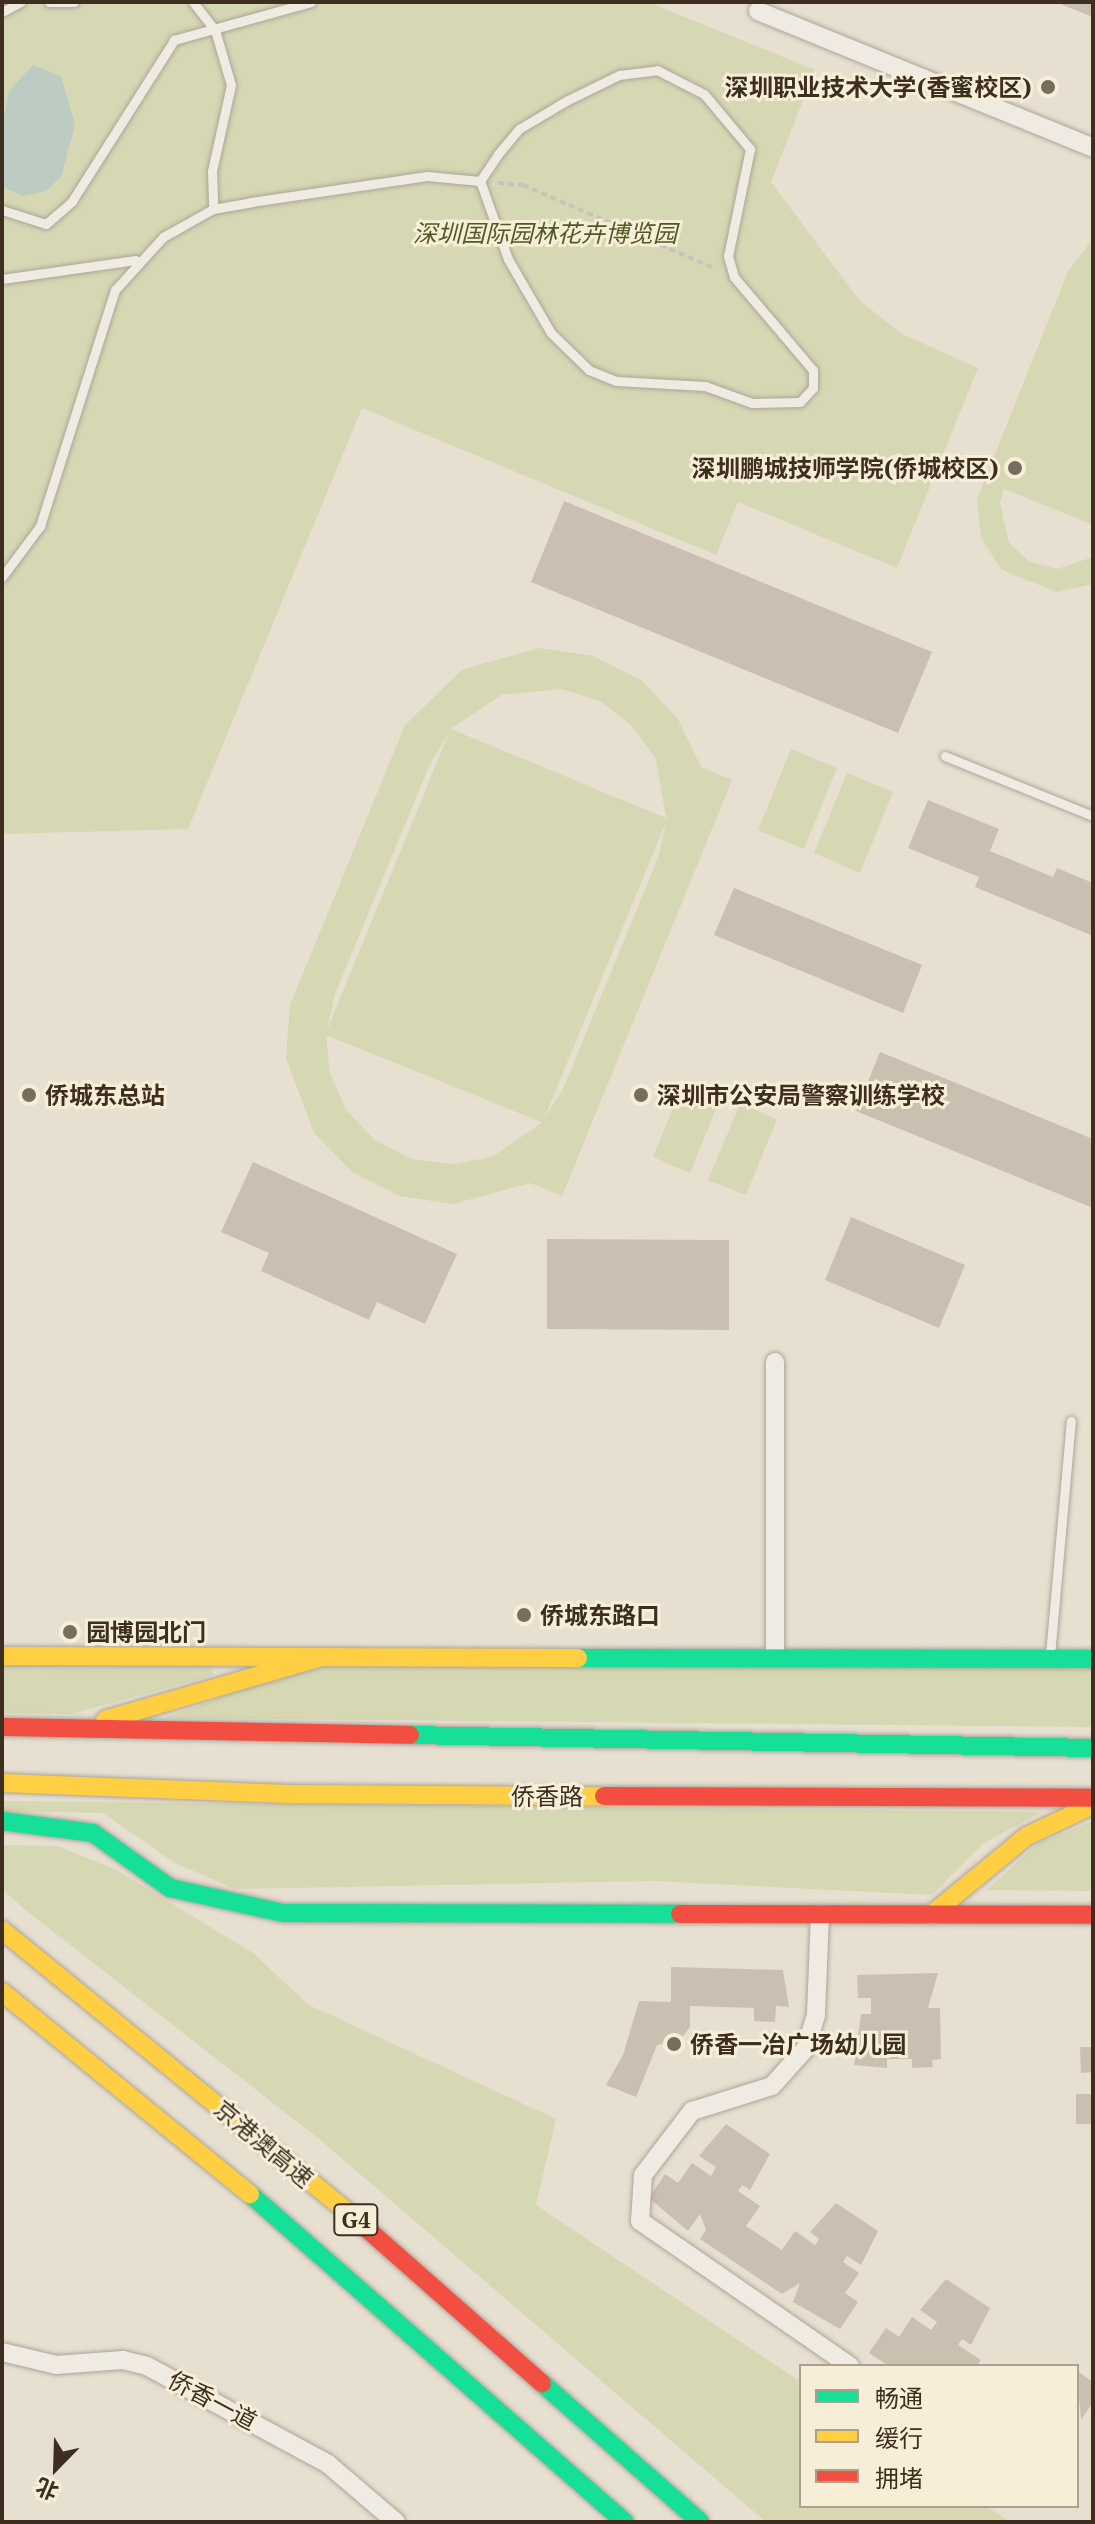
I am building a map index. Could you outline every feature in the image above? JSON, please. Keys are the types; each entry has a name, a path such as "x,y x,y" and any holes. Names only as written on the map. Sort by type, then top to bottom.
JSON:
{"main road":[{"path":"2,1656 1093,1659"},
{"path":"77,1728 322,1657"},
{"path":"2,1727 1093,1748"},
{"name":"侨香路","path":"2,1783 295,1794 1093,1798"},
{"path":"931,1915 1027,1836 1093,1805"},
{"path":"2,1821 93,1833 170,1888 283,1913 1093,1915"},
{"name":"京港澳高速","path":"2,1930 345,2210 700,2522"},
{"name":"京港澳高速","path":"2,1992 237,2182 625,2522"}],"street":[{"path":"758,11 1093,148"},
{"path":"775,1362 775,1658"},
{"path":"820,1914 816,2015 806,2048 772,2086 692,2111 643,2175 640,2221 847,2364"},
{"name":"侨香一道","path":"2,2352 56,2365 123,2360 147,2366 328,2464 396,2522"}],"lane":[{"path":"2,12 21,2"},
{"path":"49,2 74,2"},
{"path":"193,2 215,30 231,85 212,171 213,209"},
{"path":"2,210 46,224 72,201 174,40 311,2"},
{"path":"657,70 704,94 750,149 728,256 734,277 813,370 813,388 800,402 752,403 705,386 616,381 589,370 551,333 522,283 480,181 519,129 619,75 657,70"},
{"path":"2,279 136,260 213,209 427,176 480,181"},
{"path":"2,577 40,526 102,324 136,260"},
{"path":"945,756 1093,816"},
{"path":"1050,1659 1071,1421"}],"path":[{"path":"480,181 523,185 734,277"}],"green space":[{"name":"深圳国际园林花卉博览园","path":"2,2 648,2 815,70 771,182 859,300 902,334 978,368 897,568 738,502 716,555 362,408 188,829 2,834"},
{"path":"1093,239 1093,525 1004,489 1000,503 1009,543 1030,562 1057,569 1093,557 1093,584 1056,592 1002,570 981,538 977,499 1068,271"},
{"path":"540,648 593,656 641,680 678,719 701,767 732,780 562,1196 530,1183 453,1204 400,1196 352,1172 314,1133 286,1058 290,1005 405,725 463,669","holes":["561,689 600,701 632,726 656,759 666,818 451,729 501,695","449,733 327,1030 335,994 430,764","666,822 658,858 563,1089 544,1119","326,1035 541,1123 492,1157 452,1164 411,1159 375,1140 347,1111 330,1074"]},
{"path":"791,749 837,768 804,849 758,830"},
{"path":"847,773 893,792 860,873 814,853"},
{"path":"684,1081 721,1097 690,1173 653,1157"},
{"path":"740,1104 777,1119 746,1195 708,1180"},
{"path":"332,1657 1093,1669 1093,1727 164,1718"},
{"path":"2,1661 211,1665 214,1675 71,1714 2,1713"},
{"path":"2,1801 1042,1812 984,1843 932,1895 654,1881 235,1889 175,1863 103,1813 2,1811"},
{"path":"1093,1821 1093,1891 987,1890 1037,1844"},
{"path":"2,1845 57,1846 115,1869 253,1953 309,2005 556,2119 536,2205 799,2381 799,2508 989,2508 1010,2522 766,2522 319,2139 2,1889"}],"shaded area":[{"path":"33,65 61,76 75,125 61,177 46,191 23,196 2,187 2,128 9,91"}],"building":[{"path":"1055,2 1093,2 1093,17"},
{"path":"564,501 932,652 898,733 531,582"},
{"path":"928,800 999,829 990,851 1053,877 1057,868 1093,883 1093,936 975,887 979,877 908,848"},
{"path":"734,888 922,965 903,1013 714,935"},
{"path":"880,1052 1093,1139 1093,1208 856,1111"},
{"path":"253,1162 457,1254 425,1324 377,1302 369,1320 261,1271 269,1253 221,1232"},
{"path":"851,1217 965,1265 939,1328 825,1280"},
{"path":"547,1239 729,1240 729,1330 547,1329"},
{"path":"671,1967 783,1970 789,2007 776,2006 775,2022 754,2021 754,2008 690,2006 690,2027 680,2040 657,2045 636,2097 606,2085 623,2055 639,2001 671,2002"},
{"path":"938,1973 928,2008 940,2008 941,2059 932,2060 933,2067 912,2068 912,2059 887,2059 887,2068 854,2065 861,2014 871,2014 871,1998 858,1998 857,1975"},
{"path":"1080,2047 1093,2047 1093,2072 1081,2073"},
{"path":"1076,2094 1093,2094 1093,2124 1076,2124"},
{"path":"726,2124 770,2154 750,2190 742,2185 738,2191 760,2206 746,2226 782,2250 795,2231 815,2245 819,2239 810,2232 836,2203 878,2231 861,2265 847,2256 843,2262 859,2273 845,2293 858,2302 840,2329 793,2302 800,2283 782,2294 700,2239 706,2230 700,2214 688,2231 649,2198 665,2174 678,2183 692,2163 711,2176 716,2167 699,2156"},
{"path":"946,2279 990,2308 971,2345 962,2339 958,2345 981,2360 978,2364 886,2364 869,2353 886,2328 899,2337 912,2317 931,2330 937,2322 920,2310"},
{"path":"1079,2372 1093,2382 1093,2402 1081,2420"}],"traffic: fast":[{"path":"578,1658 1093,1659"},
{"path":"410,1735 1093,1748"},
{"path":"2,1821 93,1833 170,1888 283,1913 680,1914"},
{"path":"250,2194 625,2522"},
{"path":"542,2383 700,2522"}],"traffic: slow":[{"path":"2,1656 578,1658"},
{"path":"105,1720 322,1657"},
{"path":"2,1783 295,1794 604,1796"},
{"path":"931,1915 1027,1836 1093,1805"},
{"path":"2,1930 350,2214"},
{"path":"2,1992 250,2194"}],"traffic: jam":[{"path":"2,1727 410,1735"},
{"path":"604,1796 1093,1798"},
{"path":"680,1914 1093,1915"},
{"path":"350,2214 542,2383"}],"place":[{"name":"深圳职业技术大学(香蜜校区)","path":"1048,87"},
{"name":"深圳鹏城技师学院(侨城校区)","path":"1015,468"},
{"name":"侨城东总站","path":"29,1095"},
{"name":"深圳市公安局警察训练学校","path":"641,1095"},
{"name":"侨城东路口","path":"524,1615"},
{"name":"园博园北门","path":"70,1632"},
{"name":"侨香一冶广场幼儿园","path":"674,2044"}]}
